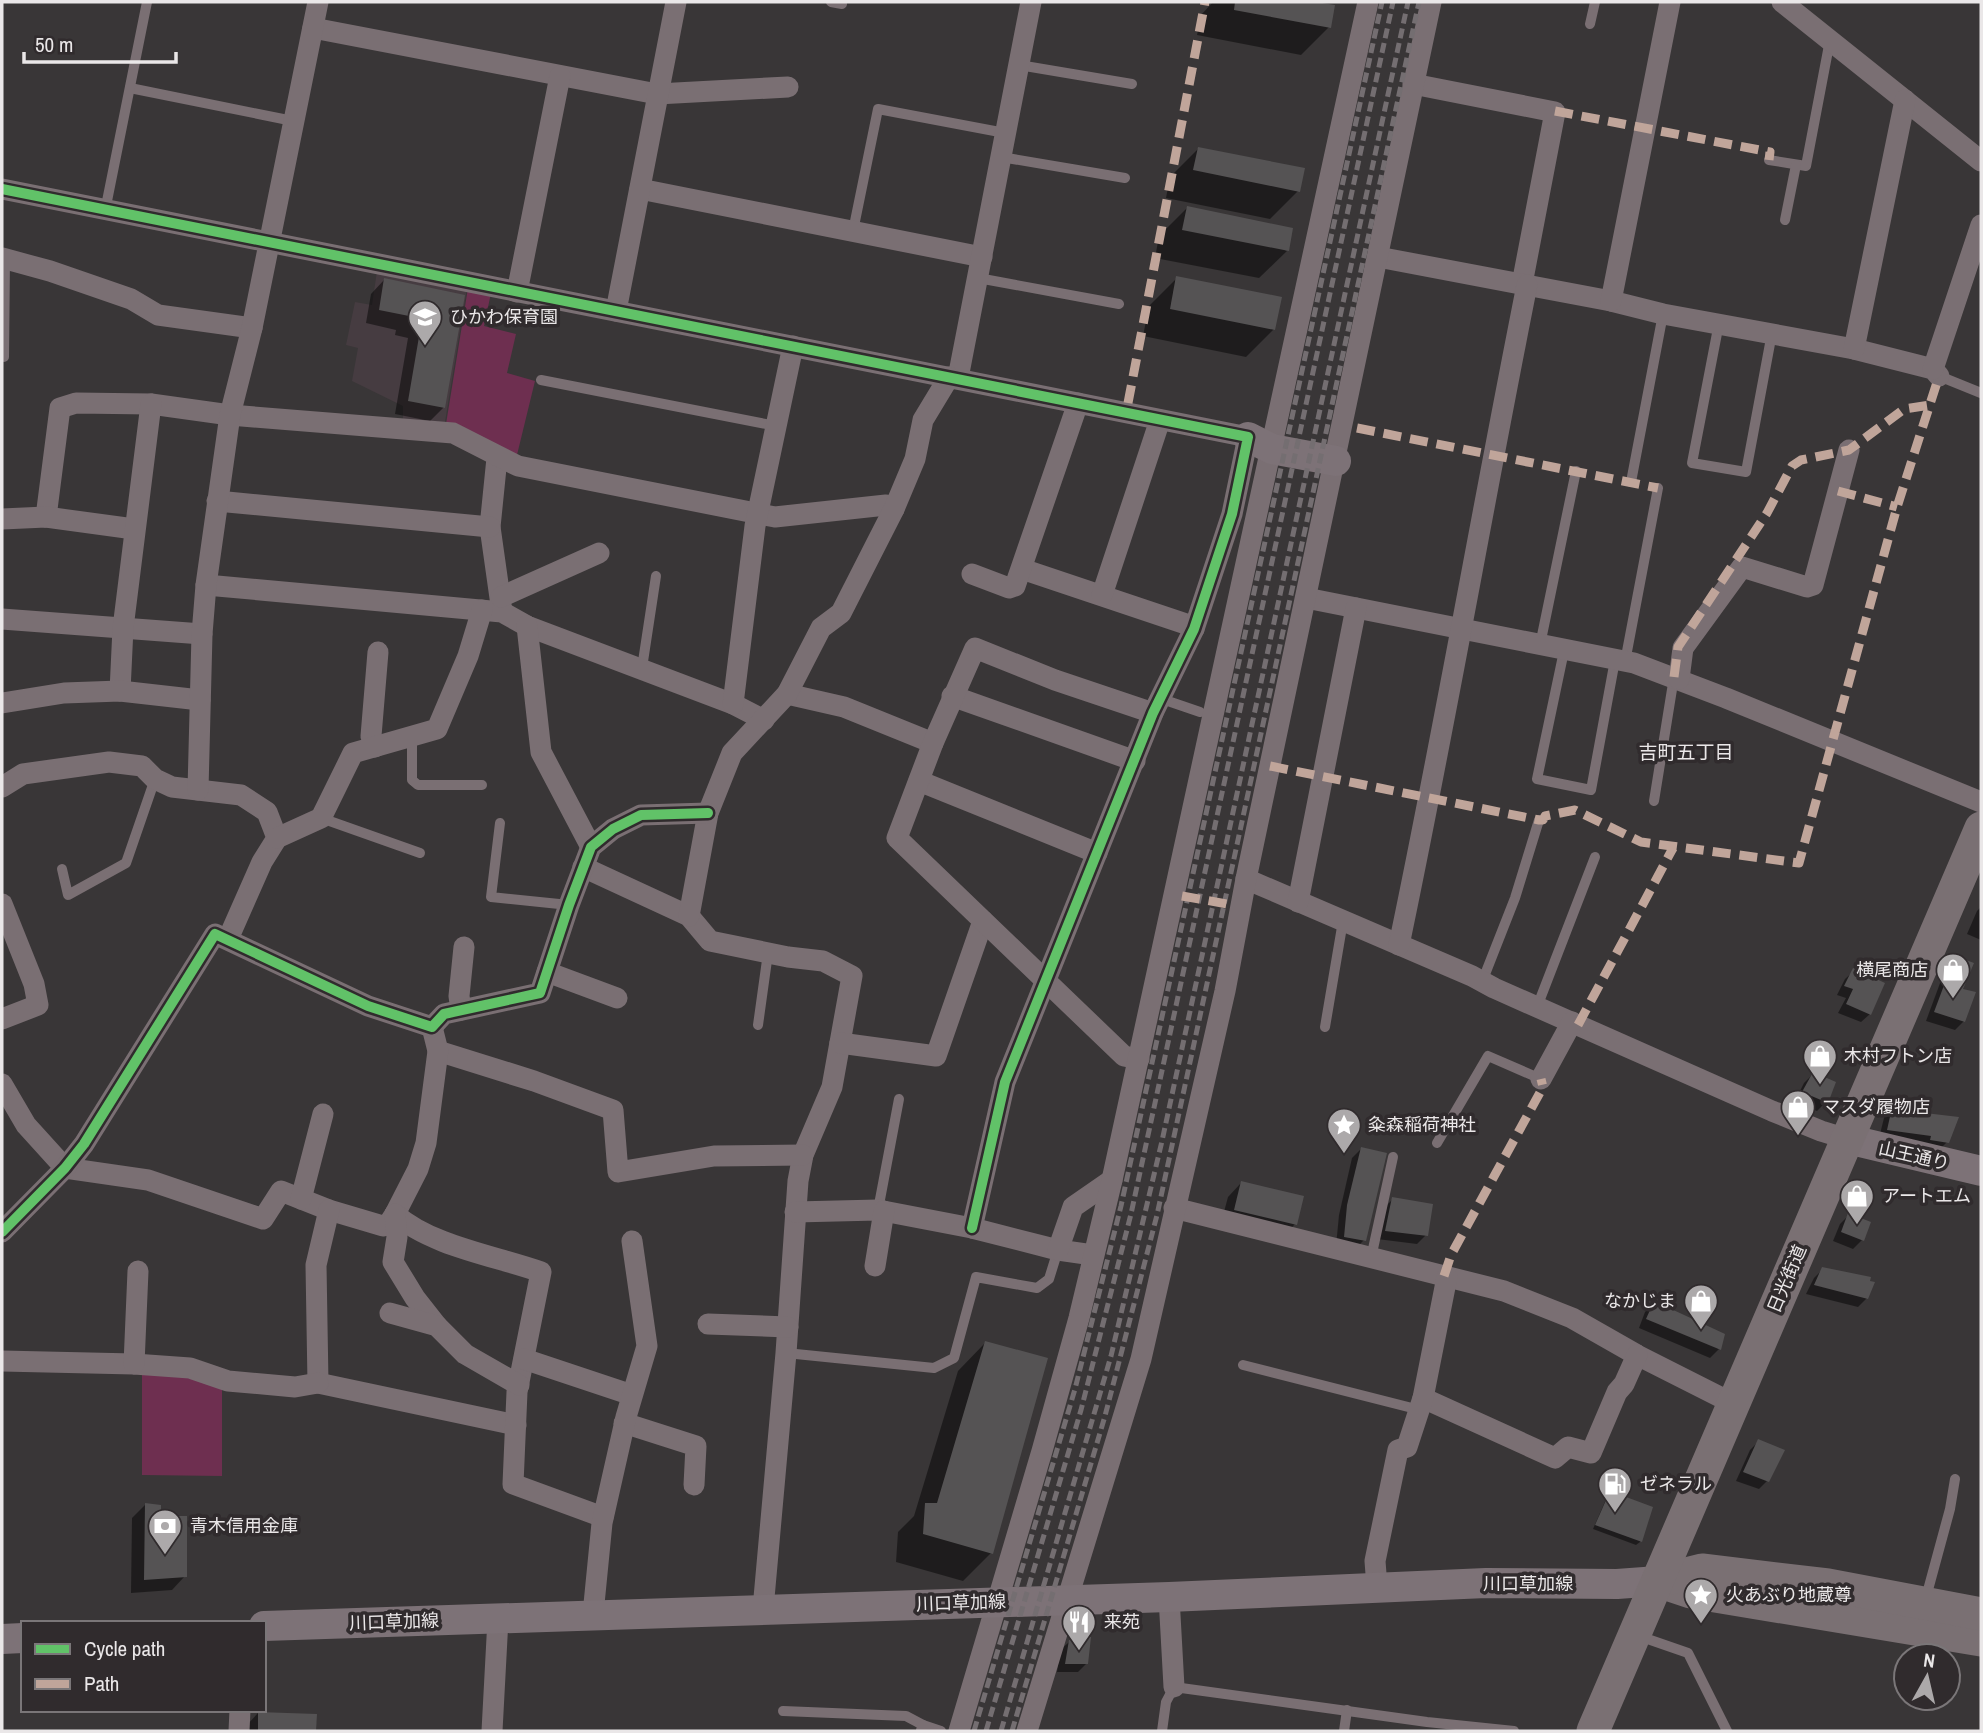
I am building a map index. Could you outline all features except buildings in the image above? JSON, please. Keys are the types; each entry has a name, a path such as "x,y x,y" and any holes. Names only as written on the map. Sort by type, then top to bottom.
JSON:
{"main road":[{"path":"1260,443 1336,461"},
{"name":"日光街道","path":"1594,1731 1981,828"},
{"name":"山王通り","path":"1847,1139 1981,1171"},
{"path":"1658,1581 1702,1570 1828,1585 1981,1614"},
{"path":"1658,1581 1691,1592 1981,1640"},
{"name":"川口草加線","path":"266,1626 1169,1597 1486,1583 1617,1584 1658,1581"},
{"path":"2,1639 21,1637"}],"street":[{"path":"198,789 206,585 230,415 252,328 318,2"},
{"path":"690,916 708,813 732,753 787,694 821,628 841,614 894,509 915,459 923,420 953,378 980,268 1031,2"},
{"path":"959,1731 1042,1451 1112,1180 1139,1059 1260,443 1368,2"},
{"path":"1027,1731 1141,1359 1225,991 1246,879 1431,2"},
{"path":"1611,301 1670,2"},
{"path":"1782,2 1981,161"},
{"path":"616,311 640,190 671,3"},
{"path":"313,28 657,94 788,86"},
{"path":"517,292 560,76"},
{"path":"1399,945 1462,630 1555,112 1413,84"},
{"path":"1854,349 1905,100"},
{"path":"2,190 1078,403 1260,443"},
{"path":"640,190 853,231 980,268"},
{"path":"1378,257 1854,349 1936,372 1981,225"},
{"path":"3,259 50,271 131,299 158,315 252,328"},
{"path":"733,704 757,513 793,346"},
{"path":"46,517 60,408 76,403 151,404 230,415 453,433 497,458 518,466 775,517 886,506 894,509"},
{"path":"972,574 1009,588 1015,586 1078,403"},
{"path":"120,691 123,628 151,404"},
{"path":"1102,595 1160,420"},
{"path":"972,1228 1005,1083 1156,705 1194,629 1232,514 1260,443"},
{"path":"1676,678 1683,648 1742,567 1807,587 1813,585 1849,450"},
{"path":"228,939 262,862 277,838 321,818 353,753 437,729 468,656 495,607 490,527 497,458"},
{"path":"217,501 490,527"},
{"path":"2,519 46,517 134,529"},
{"path":"495,607 599,553"},
{"path":"1022,569 1194,629"},
{"path":"206,585 495,607 527,626 733,704 764,720"},
{"path":"1306,598 1620,661 1676,678 1981,802"},
{"path":"1298,902 1356,608"},
{"path":"2,619 202,634"},
{"path":"527,626 541,752 587,858 690,916 710,941 823,961 852,976 832,1087 803,1155 795,1212 786,1353 763,1609"},
{"path":"1139,1059 1124,1056 897,838 952,696 975,648 1055,680 1156,705"},
{"path":"375,747 371,736 378,652"},
{"path":"2,703 64,693 120,691 200,700"},
{"path":"787,694 844,707 933,743"},
{"path":"952,696 1135,761"},
{"path":"2,787 23,774 109,762 142,766 155,779 172,787 241,795 267,812 277,838"},
{"path":"919,781 1097,853"},
{"path":"432,1027 444,1014 540,993 587,858 613,829 641,816 708,813"},
{"path":"1246,879 1772,1111 1847,1139"},
{"path":"2,904 34,984 38,1005 2,1019"},
{"path":"840,1043 936,1056 983,921"},
{"path":"2,1233 65,1168 84,1144 215,934 368,1006 432,1027"},
{"path":"461,1010 459,996 464,947"},
{"path":"547,972 617,998"},
{"path":"1541,1079 1572,1023"},
{"path":"2,1084 26,1125 65,1168 148,1180 263,1219 281,1191 329,1210 383,1226 388,1224 395,1214 418,1169 426,1143 438,1051 432,1027"},
{"path":"438,1051 534,1081 613,1110 618,1172 714,1156 803,1155"},
{"path":"301,1199 323,1114"},
{"path":"1058,1250 1073,1207 1112,1180"},
{"path":"1174,1208 1504,1291 1572,1318 1637,1355 1734,1404"},
{"path":"318,1382 316,1265 329,1210"},
{"path":"875,1266 881,1210"},
{"path":"795,1212 881,1210 972,1228 1058,1250 1093,1255"},
{"path":"395,1214 397,1237 393,1262 437,1326 465,1354 519,1385"},
{"path":"395,1214 409,1227 482,1255 541,1272 519,1385 513,1484 603,1517"},
{"path":"593,1614 603,1517 624,1423 647,1346 632,1241"},
{"path":"134,1364 138,1271"},
{"path":"1377,1587 1375,1561 1398,1450 1407,1447 1421,1404 1447,1277"},
{"path":"390,1313 437,1326"},
{"path":"708,1324 788,1327"},
{"path":"1421,1404 1555,1458 1568,1447 1591,1453 1617,1392 1624,1384 1637,1355"},
{"path":"524,1359 632,1395"},
{"path":"2,1361 190,1368 228,1381 295,1387 318,1382 516,1425"},
{"path":"624,1423 696,1446 694,1485"},
{"path":"1169,1597 1174,1687"},
{"path":"492,1731 498,1619"},
{"path":"239,1731 240,1712"}],"lane":[{"path":"105,211 146,2"},
{"path":"1590,24 1595,2"},
{"path":"1769,160 1807,166 1830,40"},
{"path":"1019,65 1132,84"},
{"path":"130,88 293,121"},
{"path":"853,231 878,110 1005,133"},
{"path":"1001,157 1125,178"},
{"path":"1785,220 1796,165"},
{"path":"3,259 4,357"},
{"path":"980,268 1119,304"},
{"path":"1631,482 1663,314"},
{"path":"1718,323 1692,463 1746,472 1772,333"},
{"path":"1936,372 1981,393"},
{"path":"541,380 776,426"},
{"path":"1540,645 1576,471"},
{"path":"1564,651 1537,779 1591,790 1658,488"},
{"path":"642,668 656,576"},
{"path":"1654,801 1676,678"},
{"path":"1156,705 1199,712"},
{"path":"412,736 412,779 418,785 482,785"},
{"path":"62,869 68,895 126,863 155,779"},
{"path":"321,818 420,853"},
{"path":"1482,982 1515,898 1538,820"},
{"path":"500,824 491,897 569,905"},
{"path":"1537,1007 1595,857"},
{"path":"1325,1027 1343,921"},
{"path":"758,1025 768,953"},
{"path":"1437,1143 1488,1056 1541,1079"},
{"path":"881,1210 899,1098"},
{"path":"1371,1258 1393,1157"},
{"path":"786,1353 934,1368 954,1358 976,1277 1037,1289 1049,1279 1058,1250"},
{"path":"1243,1365 1421,1404"},
{"path":"1924,1604 1950,1509 1955,1479"},
{"path":"1634,1634 1688,1653 1727,1731"},
{"path":"1162,1731 1166,1702 1174,1687 1514,1731"},
{"path":"1344,1731 1347,1710"},
{"path":"783,1711 906,1716 922,1728 941,1731"}],"shaded area":[{"path":"377,271 467,288 444,428 403,421 403,406 352,381 358,348 346,345 355,302 372,305"},
{"path":"468,288 491,293 484,326 516,334 507,373 535,381 516,459 446,424"},
{"path":"142,1370 181,1372 222,1386 222,1476 142,1475"}],"railway":[{"path":"974,1731 1075,1389 1121,1206 1382,2"},
{"path":"986,1731 1081,1410 1131,1214 1393,2"},
{"path":"1001,1731 1111,1356 1162,1141 1408,2"},
{"path":"1012,1731 1105,1416 1157,1215 1419,2"}],"marked path":[{"path":"1128,403 1205,2"},
{"path":"1555,111 1770,152 1769,160"},
{"path":"1270,766 1539,820 1543,820 1545,816 1575,810 1641,842 1799,863 1897,507 1939,376"},
{"path":"1674,677 1678,647 1767,513 1792,466 1801,460 1849,450 1904,409 1930,405"},
{"path":"1357,428 1658,488"},
{"path":"1838,491 1897,507"},
{"path":"1578,1025 1673,848"},
{"path":"1182,896 1233,905"},
{"path":"1444,1276 1451,1255 1543,1087 1541,1079"}],"cycle path":[{"path":"2,189 1248,437 1232,514 1194,629 1153,713 1005,1082 972,1228"},
{"path":"2,1232 65,1168 84,1144 215,934 368,1006 432,1027 444,1014 540,993 591,847 613,829 641,815 708,813"}],"place":[{"name":"ひかわ保育園","path":"425,347"},
{"name":"横尾商店","path":"1953,1000"},
{"name":"木村フトン店","path":"1820,1086"},
{"name":"マスダ履物店","path":"1798,1137"},
{"name":"粂森稲荷神社","path":"1344,1155"},
{"name":"アートエム","path":"1857,1226"},
{"name":"なかじま","path":"1701,1331"},
{"name":"ゼネラル","path":"1615,1514"},
{"name":"青木信用金庫","path":"165,1556"},
{"name":"火あぶり地蔵尊","path":"1701,1625"},
{"name":"来苑","path":"1079,1652"}],"district":[{"name":"吉町五丁目","path":"1686,752"}]}
